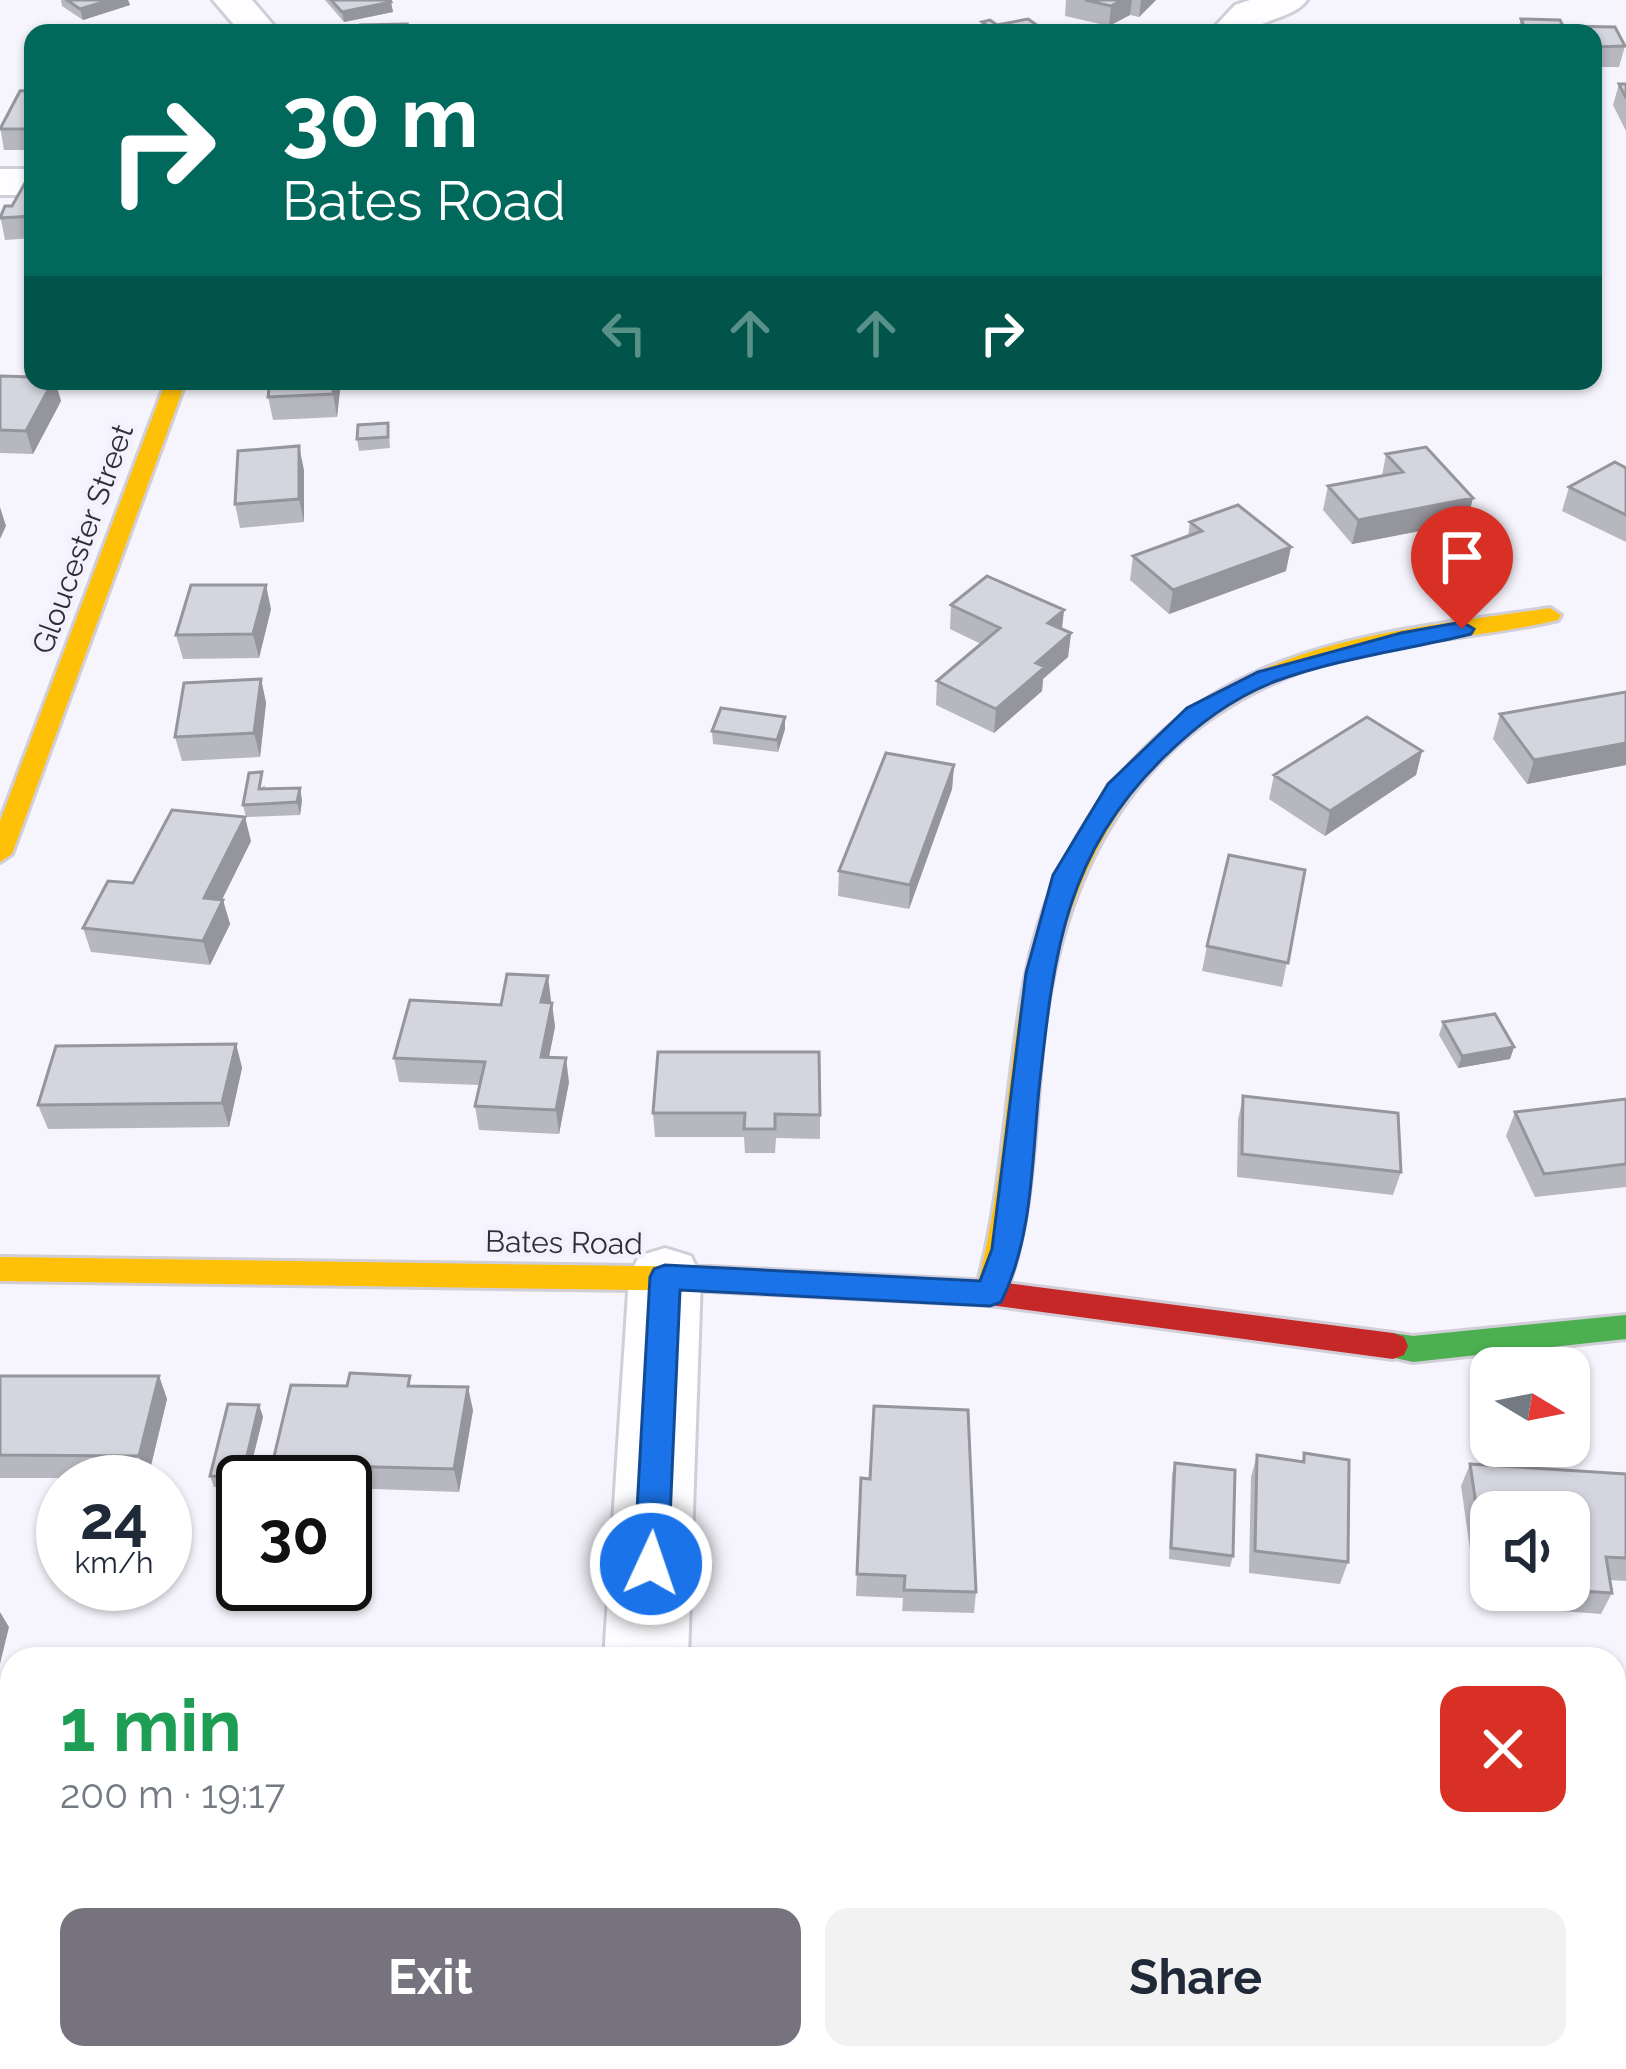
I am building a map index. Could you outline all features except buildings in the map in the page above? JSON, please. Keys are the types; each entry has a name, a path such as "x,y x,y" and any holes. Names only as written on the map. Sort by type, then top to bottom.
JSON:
{"street":[{"path":"232,0 253,24"},
{"path":"1237,24 1248,13 1288,0"},
{"name":"Gloucester Street","path":"0,854 15,782 172,390"},
{"path":"990,1294 1007,1249 1039,973 1065,875 1117,790 1196,713 1266,677 1401,640 1550,615"},
{"name":"Bates Road","path":"0,1269 665,1277 990,1294 1413,1349 1626,1327"},
{"path":"647,1647 665,1277"}],"traffic: fast":[{"path":"1393,1346 1413,1349 1626,1327"}],"traffic: slow":[{"path":"0,854 173,390"},
{"path":"990,1293 1009,1215 1032,1018 1049,930 1087,840 1145,761 1221,700 1299,664 1369,645 1550,615"},
{"path":"0,1269 711,1279"}],"traffic: jam":[{"path":"711,1279 990,1293 1393,1346"}],"route":[{"path":"651,1564 665,1277 990,1294 1007,1249 1039,973 1065,875 1117,790 1196,713 1266,677 1401,640 1462,629"}]}
